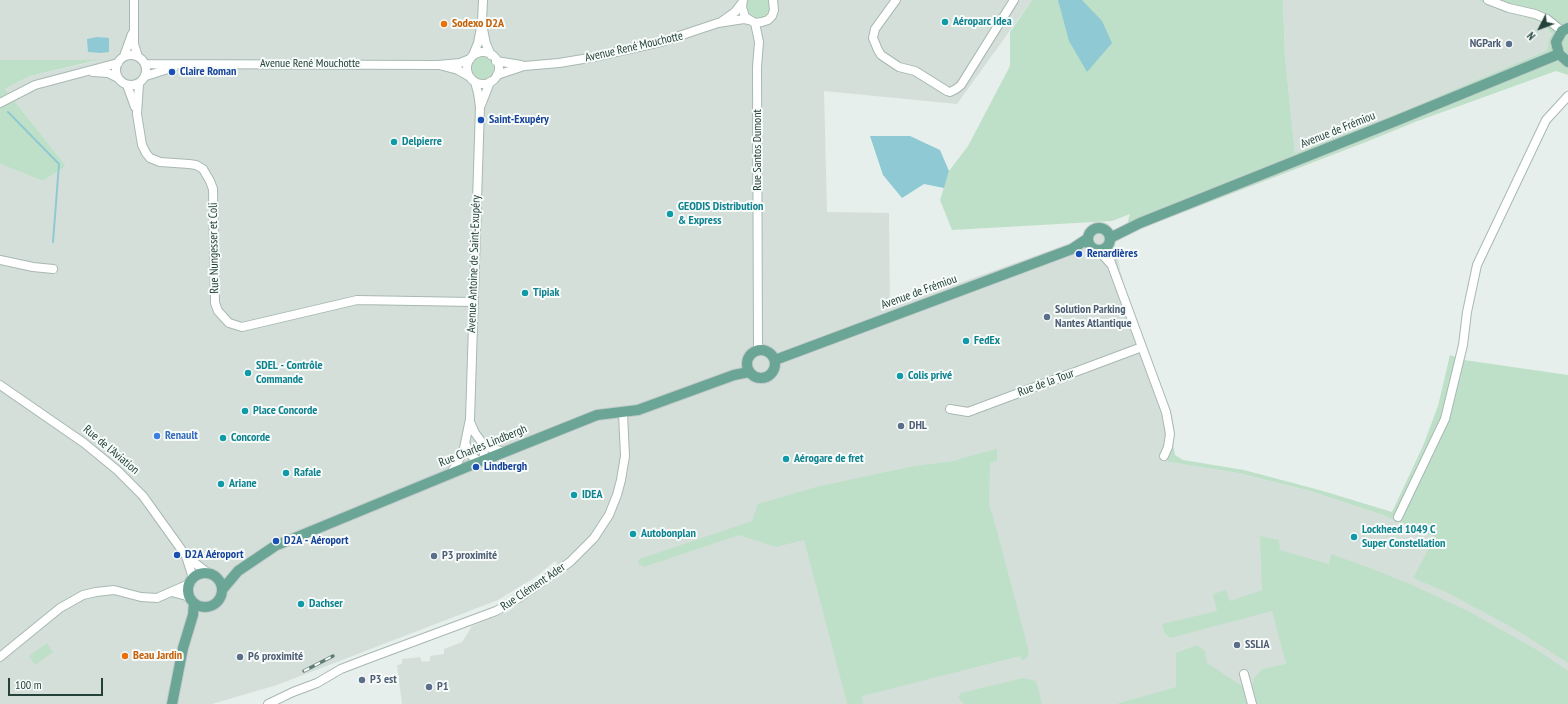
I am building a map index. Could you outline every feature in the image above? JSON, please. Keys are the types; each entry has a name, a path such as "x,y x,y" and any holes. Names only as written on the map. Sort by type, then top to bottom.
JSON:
{"main road":[{"path":"1565,29 1556,42 1559,54 1568,62"},
{"name":"Avenue de Frémiou","path":"775,360 1072,249 1100,242 1127,228 1384,126 1559,54"},
{"path":"758,350 770,353 775,360 775,369 765,378 756,378 748,372 748,358 758,350"},
{"name":"Rue Charles Lindbergh","path":"222,590 238,571 269,549 285,541 597,415 622,413 645,407 734,375 748,372"},
{"name":"Rue Charles Lindbergh","path":"212,576 238,571"},
{"path":"172,704 183,648 193,614 191,581 201,574 212,576 221,585 222,590 218,600 208,606 199,617 181,661"},
{"path":"192,600 200,606 208,606"},
{"path":"177,679 177,704"}],"street":[{"path":"84,72 104,72 118,78 126,85 139,84 146,76 145,64 138,57 134,44 134,0"},
{"path":"482,22 486,44 494,58 498,70 497,75 490,82 480,84 472,80 467,69 478,43 482,22 483,0"},
{"path":"760,42 768,20 772,16 774,9 773,0"},
{"path":"774,9 782,0"},
{"path":"896,0 875,29 873,38 878,50 881,55 899,67 915,71 950,92 961,85 1014,0"},
{"path":"1488,0 1509,8 1535,14 1565,29"},
{"name":"Rue Santos Dumont","path":"743,2 742,7 745,16 752,22 760,42 757,67 758,350"},
{"name":"Avenue René Mouchotte","path":"718,23 734,12 743,2"},
{"name":"Avenue René Mouchotte","path":"497,75 524,66 559,63 661,42 718,23 744,19 752,22 762,22 768,20"},
{"path":"118,78 116,73 135,24"},
{"path":"471,57 484,52 494,58"},
{"path":"0,103 35,85 84,72 121,60 131,55 138,57"},
{"name":"Avenue René Mouchotte","path":"145,64 438,65 460,63 471,57"},
{"name":"Avenue René Mouchotte","path":"494,58 524,66"},
{"name":"Avenue René Mouchotte","path":"146,76 183,64"},
{"name":"Avenue René Mouchotte","path":"438,65 458,70 472,80"},
{"name":"Avenue Antoine de Saint-Exupéry","path":"451,473 460,460 466,445 470,421 480,107 478,93 472,80"},
{"name":"Avenue Antoine de Saint-Exupéry","path":"480,107 490,82"},
{"name":"Rue Nungesser et Coli","path":"137,114 139,84"},
{"name":"Rue Nungesser et Coli","path":"126,85 137,114 142,145 150,158 160,162 189,164 196,166 202,169 210,181 212,189 215,303 220,314 229,323 242,327 357,300 473,302"},
{"path":"1398,517 1445,419 1463,345 1467,312 1477,265 1546,120 1568,96"},
{"path":"1100,242 1110,263 1166,412 1170,428 1168,447 1164,456"},
{"path":"0,260 33,267 53,269"},
{"name":"Rue de la Tour","path":"950,409 968,412 1142,347"},
{"name":"Rue de l'Aviation","path":"0,385 84,443 117,470 143,496 186,556 212,576"},
{"name":"Rue Clément Ader","path":"268,704 317,683 341,670 496,611 519,598 578,554 600,529 617,495 625,456 622,413"},
{"name":"Avenue Antoine de Saint-Exupéry","path":"470,421 483,444"},
{"path":"483,444 492,449 506,452"},
{"path":"466,445 471,455 480,462 485,451 483,444"},
{"name":"Rue de l'Aviation","path":"186,556 191,581"},
{"path":"0,657 60,608 83,595 114,590 141,597 160,598 191,581"},
{"path":"172,592 192,600"},
{"name":"Rue Clément Ader","path":"261,704 331,672 341,670"},
{"path":"1244,674 1252,704"}],"shaded area":[{"path":"0,0 1032,0 957,104 824,91 827,212 889,213 890,308 1101,232 1116,248 1120,270 1127,294 1172,417 1174,427 1173,444 1168,462 1238,473 1310,491 1380,514 1447,542 1568,608 1568,704 402,704 397,665 402,664 402,659 420,657 422,662 430,661 430,656 444,654 444,649 462,642 472,626 509,611 565,572 555,561 537,576 498,600 277,685 212,704 0,704 0,164 43,181 66,166 5,89 30,76 96,61 0,60"},
{"path":"1283,0 1477,0 1495,8 1540,22 1552,34 1549,38 1547,50 1391,116 1295,153 1285,57"}],"green space":[{"path":"748,0 769,0 769,11 764,17 753,17 746,7"},
{"path":"1032,0 1283,0 1285,57 1295,153 1391,116 1547,50 1549,38 1552,34 1540,22 1495,8 1477,0 1568,0 1568,75 1556,71 1415,122 1124,235 1130,214 1112,221 952,230 940,200 949,171 968,146 1010,66 1010,32"},
{"path":"483,57 491,60 494,68 491,76 483,79 475,76 472,68 475,60"},
{"path":"0,60 98,60 30,76 5,89 66,166 43,181 0,164"},
{"path":"1450,355 1464,360 1568,375 1568,663 1515,629 1446,592 1413,578 1435,537 1380,514 1310,491 1238,473 1168,462 1167,457 1173,444 1175,455 1183,460 1244,470 1323,491 1392,512 1423,446 1438,406"},
{"path":"997,449 997,461 990,463 989,505 1029,652 1028,656 1022,661 1020,656 862,696 863,704 850,704 847,703 804,540 776,547 739,535 644,567 638,563 639,559 752,521 758,504 816,487 914,466 955,461"},
{"path":"1260,536 1279,540 1280,550 1329,564 1331,554 1370,568 1410,584 1468,611 1539,651 1568,671 1568,704 1257,704 1252,686 1254,678 1262,669 1286,664 1272,611 1170,638 1165,634 1162,624 1217,611 1213,594 1226,590 1230,601 1262,590"},
{"path":"47,643 53,652 35,665 29,656"},
{"path":"1194,646 1198,646 1205,651 1207,663 1242,686 1247,704 1116,704 1176,687 1176,653"},
{"path":"1023,678 1036,681 1042,704 964,704 958,697 961,693"}],"water":[{"path":"1058,0 1082,0 1102,21 1112,43 1087,72 1069,41"},
{"path":"97,37 109,38 109,52 88,52 87,39"},
{"path":"870,136 910,136 940,150 949,171 944,188 924,184 902,198 883,175"}],"waterway":[{"path":"8,112 59,164 53,242"}],"railway":[{"path":"304,671 333,656"}],"place":[{"name":"Aéroparc Idea","path":"945,22"},
{"name":"Sodexo D2A","path":"444,24"},
{"name":"NGPark","path":"1509,44"},
{"name":"Claire Roman","path":"172,72"},
{"name":"Saint-Exupéry","path":"481,120"},
{"name":"Delpierre","path":"394,142"},
{"name":"GEODIS Distribution & Express","path":"670,214"},
{"name":"Renardières","path":"1079,254"},
{"name":"Tipiak","path":"525,293"},
{"name":"Solution Parking Nantes Atlantique","path":"1047,317"},
{"name":"FedEx","path":"966,341"},
{"name":"SDEL - Contrôle Commande","path":"248,373"},
{"name":"Colis privé","path":"900,376"},
{"name":"Place Concorde","path":"245,411"},
{"name":"DHL","path":"901,426"},
{"name":"Renault","path":"157,436"},
{"name":"Concorde","path":"223,438"},
{"name":"Aérogare de fret","path":"786,459"},
{"name":"Lindbergh","path":"476,467"},
{"name":"Rafale","path":"286,473"},
{"name":"Ariane","path":"221,484"},
{"name":"IDEA","path":"574,495"},
{"name":"Autobonplan","path":"633,534"},
{"name":"Lockheed 1049 C Super Constellation","path":"1354,537"},
{"name":"D2A - Aéroport","path":"276,541"},
{"name":"D2A Aéroport","path":"177,555"},
{"name":"P3 proximité","path":"434,556"},
{"name":"Dachser","path":"301,604"},
{"name":"SSLIA","path":"1237,645"},
{"name":"Beau Jardin","path":"125,656"},
{"name":"P6 proximité","path":"240,657"},
{"name":"P3 est","path":"362,680"},
{"name":"P1","path":"429,687"}]}
